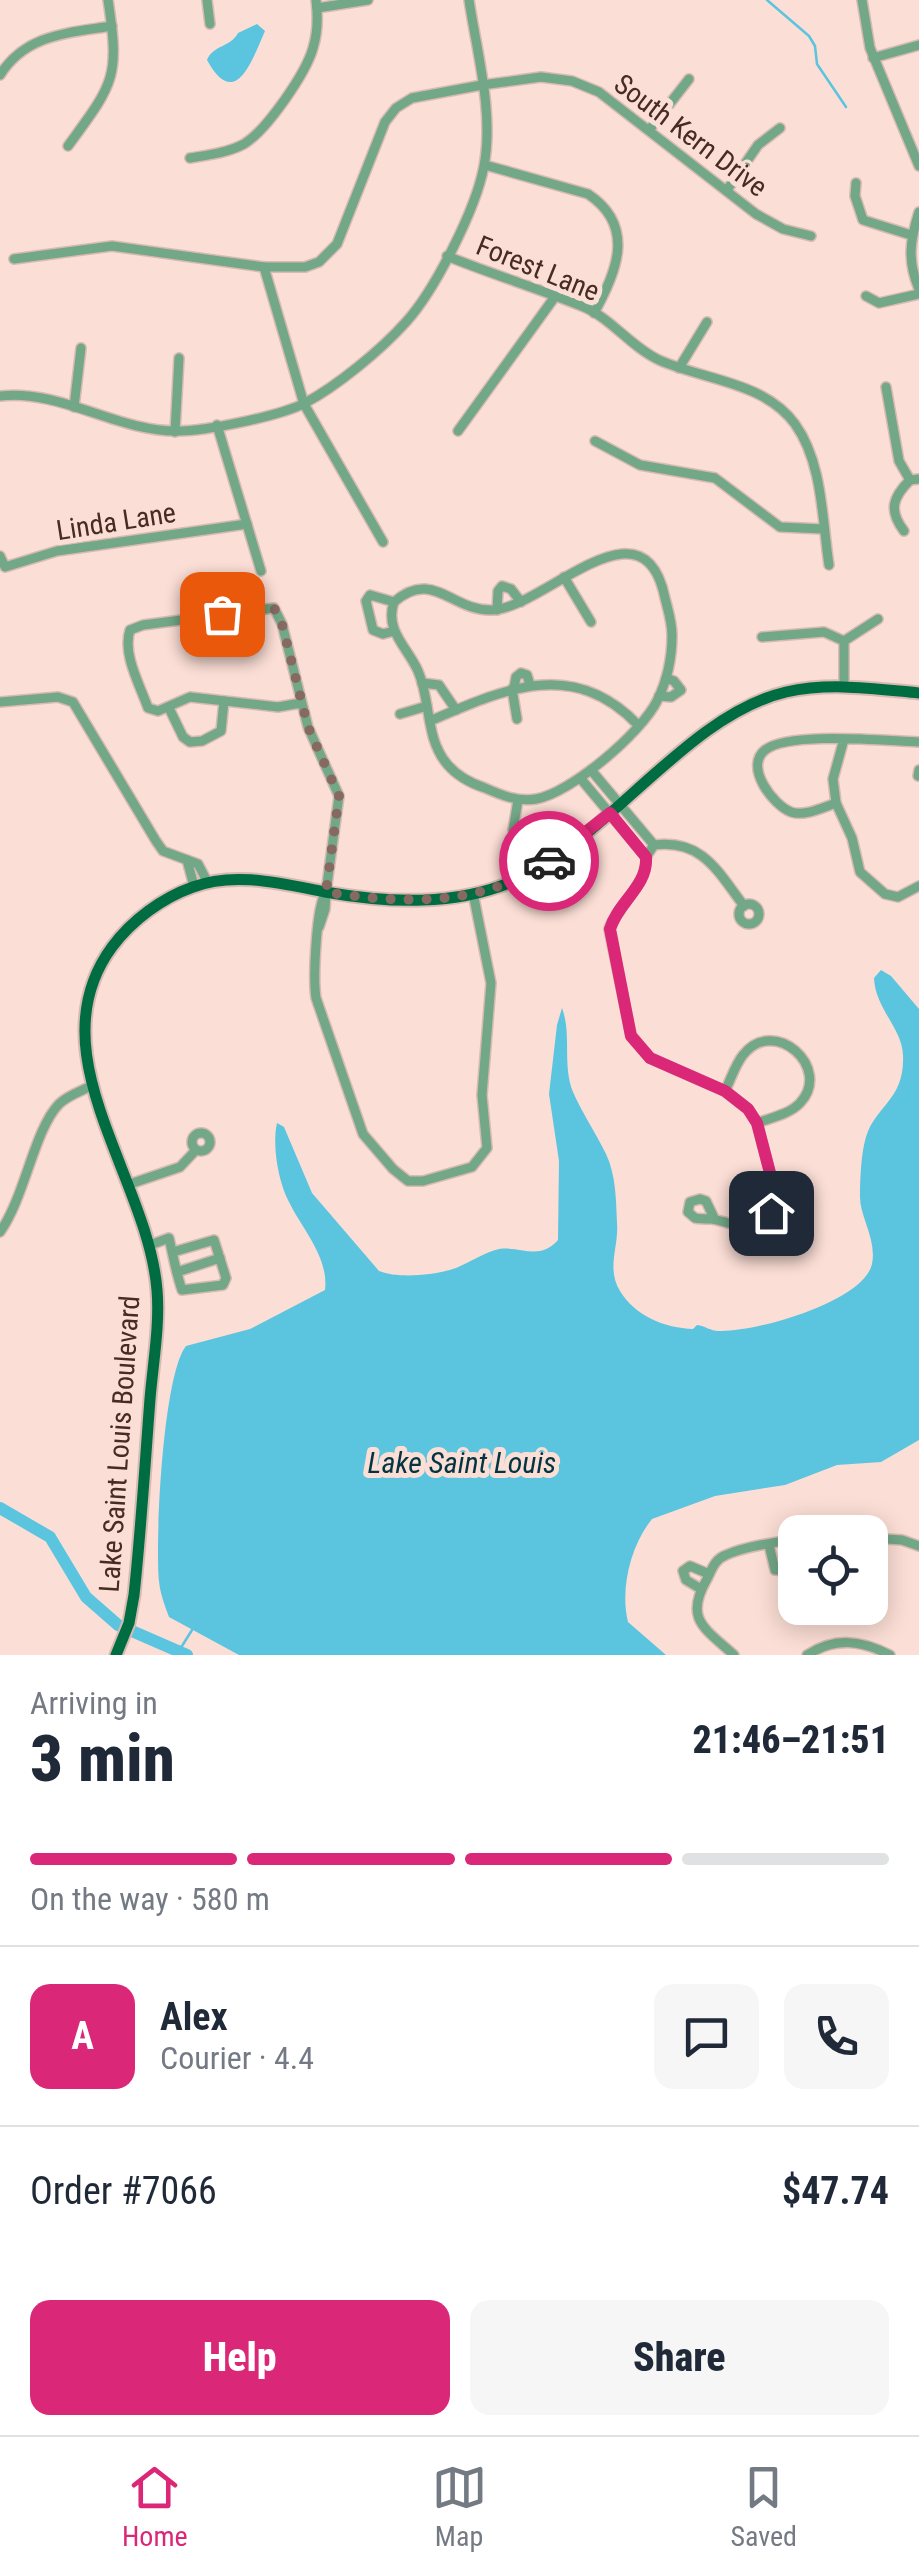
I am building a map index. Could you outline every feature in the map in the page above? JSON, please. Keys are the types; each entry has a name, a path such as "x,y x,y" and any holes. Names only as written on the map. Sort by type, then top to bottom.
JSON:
{"main road":[{"name":"Lake Saint Louis Boulevard","path":"117,1652 134,1598 158,1293 150,1245 93,1086 83,1026 87,996 97,969 119,938 151,909 194,886 208,883 258,881 414,901 500,887 540,867 712,729 756,703 783,693 844,686 919,693"}],"street":[{"path":"68,146 103,98 113,75 108,0"},
{"path":"207,0 210,24"},
{"path":"190,158 244,144 258,132 312,52 317,32 316,4 368,0"},
{"path":"0,396 42,398 127,424 175,432 218,426 304,404 364,360 407,321 447,256 478,192 488,136 469,0"},
{"path":"862,0 873,58 919,166"},
{"path":"0,74 11,59 46,37 112,26"},
{"path":"873,58 919,45"},
{"name":"South Kern Drive","path":"264,267 305,267 329,254 337,244 385,122 396,108 430,93 541,77 572,81 599,92 756,214 783,229 811,236"},
{"path":"650,129 689,79"},
{"path":"727,190 758,144 780,128"},
{"path":"485,165 588,194 602,204 612,220 618,262 594,313"},
{"path":"856,183 855,196 863,220 911,235"},
{"path":"866,296 879,303 919,291 911,272 911,235 919,212"},
{"path":"14,259 136,246 264,267 304,404 383,542"},
{"name":"Forest Lane","path":"447,256 594,313 654,357 763,396 778,406 796,425 809,451 829,565"},
{"path":"458,431 554,298"},
{"path":"679,368 708,322"},
{"path":"74,407 81,348"},
{"path":"175,432 179,358"},
{"path":"886,387 900,461 914,479 894,502 894,517 904,530"},
{"path":"218,426 261,570"},
{"path":"594,441 640,465 715,478 780,527 824,529"},
{"name":"Linda Lane","path":"0,556 5,567 58,551 246,524"},
{"path":"630,555 649,560 661,577 672,630 666,678 659,696 638,726 581,779 550,796 518,800 472,784 443,760 418,670 391,618 394,602 404,593 431,588 471,607 497,610 521,602 583,565 630,555"},
{"path":"564,577 592,622"},
{"path":"497,610 498,590 502,586 511,589 521,602"},
{"path":"394,602 377,595 370,595 366,601 377,634 394,630"},
{"path":"301,703 278,707 190,697 158,711 148,708 126,640 130,630 143,625 274,608 282,624 301,703 339,796 326,892 319,908 316,998 363,1134 392,1169 408,1181 418,1182 472,1167 487,1148 482,1096 491,983 470,894"},
{"path":"844,641 878,619"},
{"path":"762,637 824,632 844,641"},
{"path":"844,641 844,686"},
{"path":"659,696 675,696 681,690 674,680 666,678"},
{"path":"422,683 439,684 456,710"},
{"path":"430,721 513,688 530,686 600,694 619,706 638,726"},
{"path":"513,688 517,719"},
{"path":"0,702 58,697 72,702 156,842 164,852 198,864 208,883"},
{"path":"169,708 183,737 190,742 202,742 221,730 224,701"},
{"path":"400,714 427,706"},
{"path":"836,803 803,813 790,812 759,778 760,755 770,747 820,738 919,742"},
{"path":"844,740 833,778 836,803 852,838 860,872 885,894 898,897 919,886"},
{"path":"591,770 646,857"},
{"path":"581,779 654,845"},
{"path":"513,830 518,800"},
{"path":"714,1218 735,1228 750,1227 771,1213 774,1188 757,1123 748,1109 725,1091 650,1058 640,1049 626,1023 610,929 613,918 644,876 646,857 654,845 669,843 698,850 744,906"},
{"path":"187,860 194,886"},
{"path":"725,1091 750,1048 776,1040 796,1049 806,1062 807,1090 800,1104 757,1123"},
{"path":"0,1232 28,1177 49,1117 67,1098 93,1086"},
{"path":"130,1184 180,1167 196,1150"},
{"path":"150,1245 170,1238 172,1252 182,1290 223,1284 226,1278 214,1240 172,1252"},
{"path":"177,1272 220,1258"},
{"path":"888,1539 919,1546"},
{"path":"734,1655 704,1628 695,1612 701,1588 717,1560 727,1554 778,1542"},
{"path":"769,1544 778,1570"},
{"path":"701,1588 686,1580 683,1571 690,1566 709,1574"},
{"path":"807,1655 829,1644 847,1642 870,1645 890,1655"}],"water":[{"path":"257,24 265,31 242,75 227,81 217,75 207,60 213,51"},
{"name":"Lake Saint Louis","path":"881,970 919,1009 919,1440 881,1462 837,1465 785,1485 715,1496 652,1519 633,1555 626,1582 626,1609 628,1622 666,1655 239,1655 169,1617 159,1581 160,1496 166,1422 178,1363 186,1346 250,1329 325,1290 319,1255 282,1184 276,1152 277,1123 284,1127 312,1193 379,1271 428,1274 456,1268 499,1249 544,1250 558,1240 559,1161 549,1094 562,1008 570,1081 614,1179 617,1232 613,1266 626,1300 652,1319 693,1329 697,1325 715,1331 734,1330 780,1321 849,1291 865,1278 872,1264 872,1246 860,1197 863,1151 871,1126 895,1092 903,1055 875,989 874,978"}],"waterway":[{"path":"767,0 809,36 815,46 817,64 846,107"},
{"path":"0,1508 50,1537 86,1597 118,1625 187,1655"},
{"path":"175,1650 192,1630"}],"way so far":[{"path":"222,614 274,608 282,624 308,727 339,796 326,892 386,900 442,898 500,887 549,861"}],"route":[{"path":"549,861 610,813 646,857 644,876 613,918 610,929 626,1023 631,1036 650,1058 725,1091 748,1109 757,1123 774,1188 771,1213"}]}
